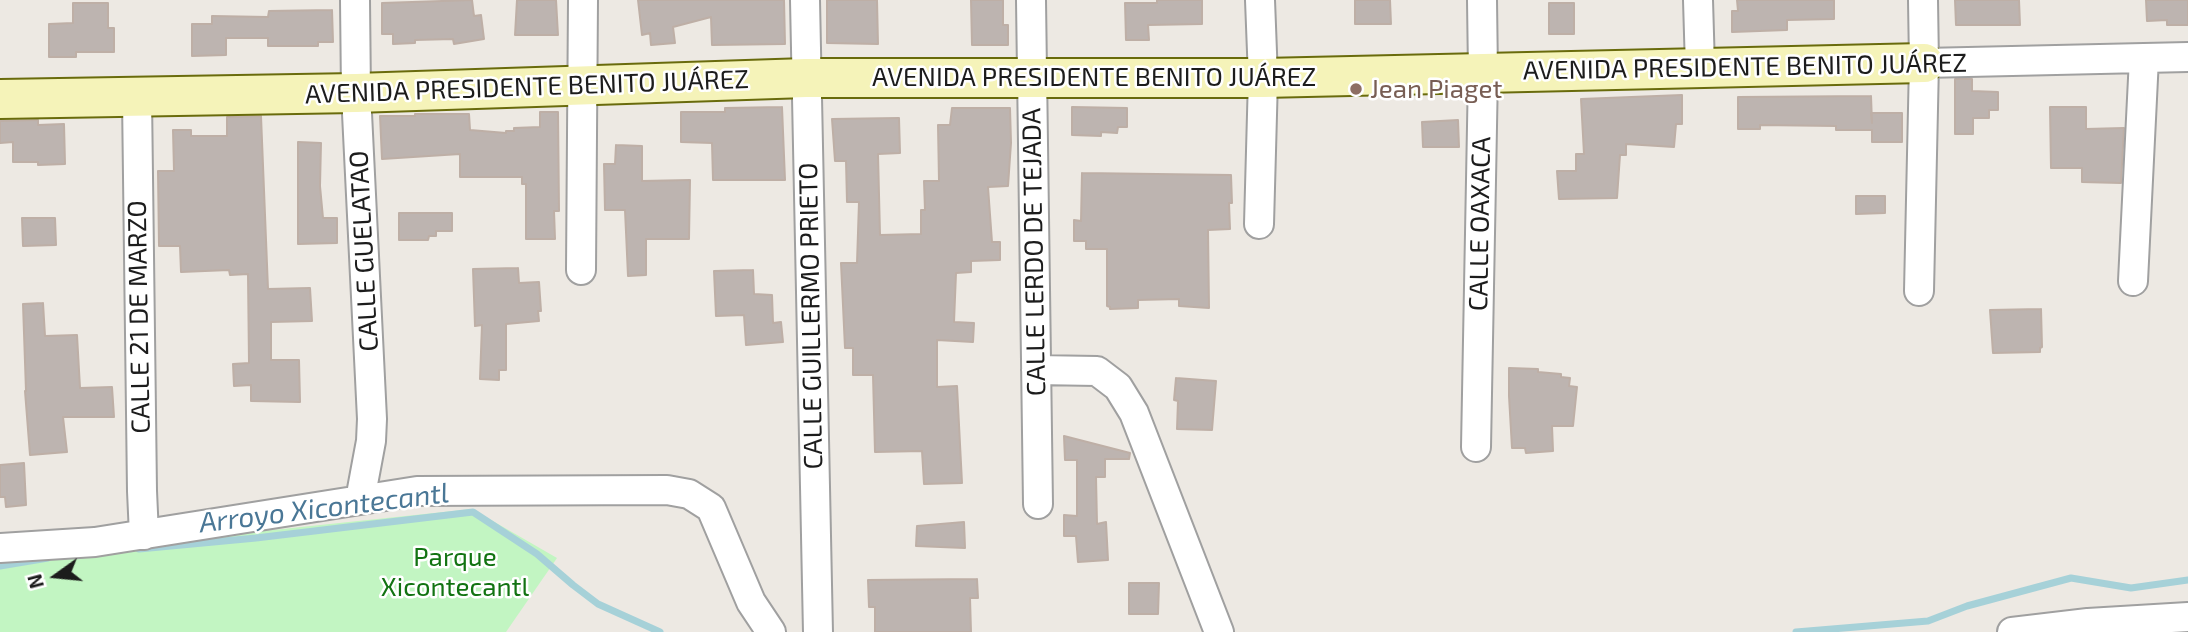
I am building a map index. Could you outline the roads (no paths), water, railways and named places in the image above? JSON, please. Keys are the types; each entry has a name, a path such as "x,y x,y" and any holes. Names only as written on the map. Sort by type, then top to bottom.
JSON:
{"street":[{"name":"CALLE GUELATAO","path":"355,0 356,93 372,419 371,442 360,500"},
{"path":"581,270 583,0"},
{"name":"CALLE GUILLERMO PRIETO","path":"805,0 818,632"},
{"name":"CALLE LERDO DE TEJADA","path":"1031,0 1038,504"},
{"path":"1259,224 1262,78 1260,0"},
{"name":"CALLE OAXACA","path":"1476,447 1482,0"},
{"path":"1698,0 1700,68"},
{"path":"1919,291 1923,0"},
{"name":"AVENIDA PRESIDENTE BENITO JUÁREZ","path":"0,99 356,93 806,78 1262,78 2188,57"},
{"path":"2133,281 2144,58"},
{"name":"CALLE 21 DE MARZO","path":"137,98 144,535"},
{"path":"1036,370 1097,371 1118,387 1134,413 1219,632"},
{"path":"0,548 95,542 417,491 667,490 689,494 711,508 751,602 771,632"},
{"path":"2012,632 2088,623 2188,617"}],"waterway":[{"name":"Arroyo Xicontecantl","path":"139,549 473,512 537,554 598,604 660,632"},
{"name":"Arroyo Xicontecantl","path":"0,566 48,558"},
{"name":"Arroyo Xicontecantl","path":"1796,632 1928,621 1967,606 2071,578 2131,588 2188,580"}],"place":[{"name":"Jean Piaget","path":"1356,89"}],"park label":[{"name":"Parque Xicontecantl","path":"455,572"}]}
